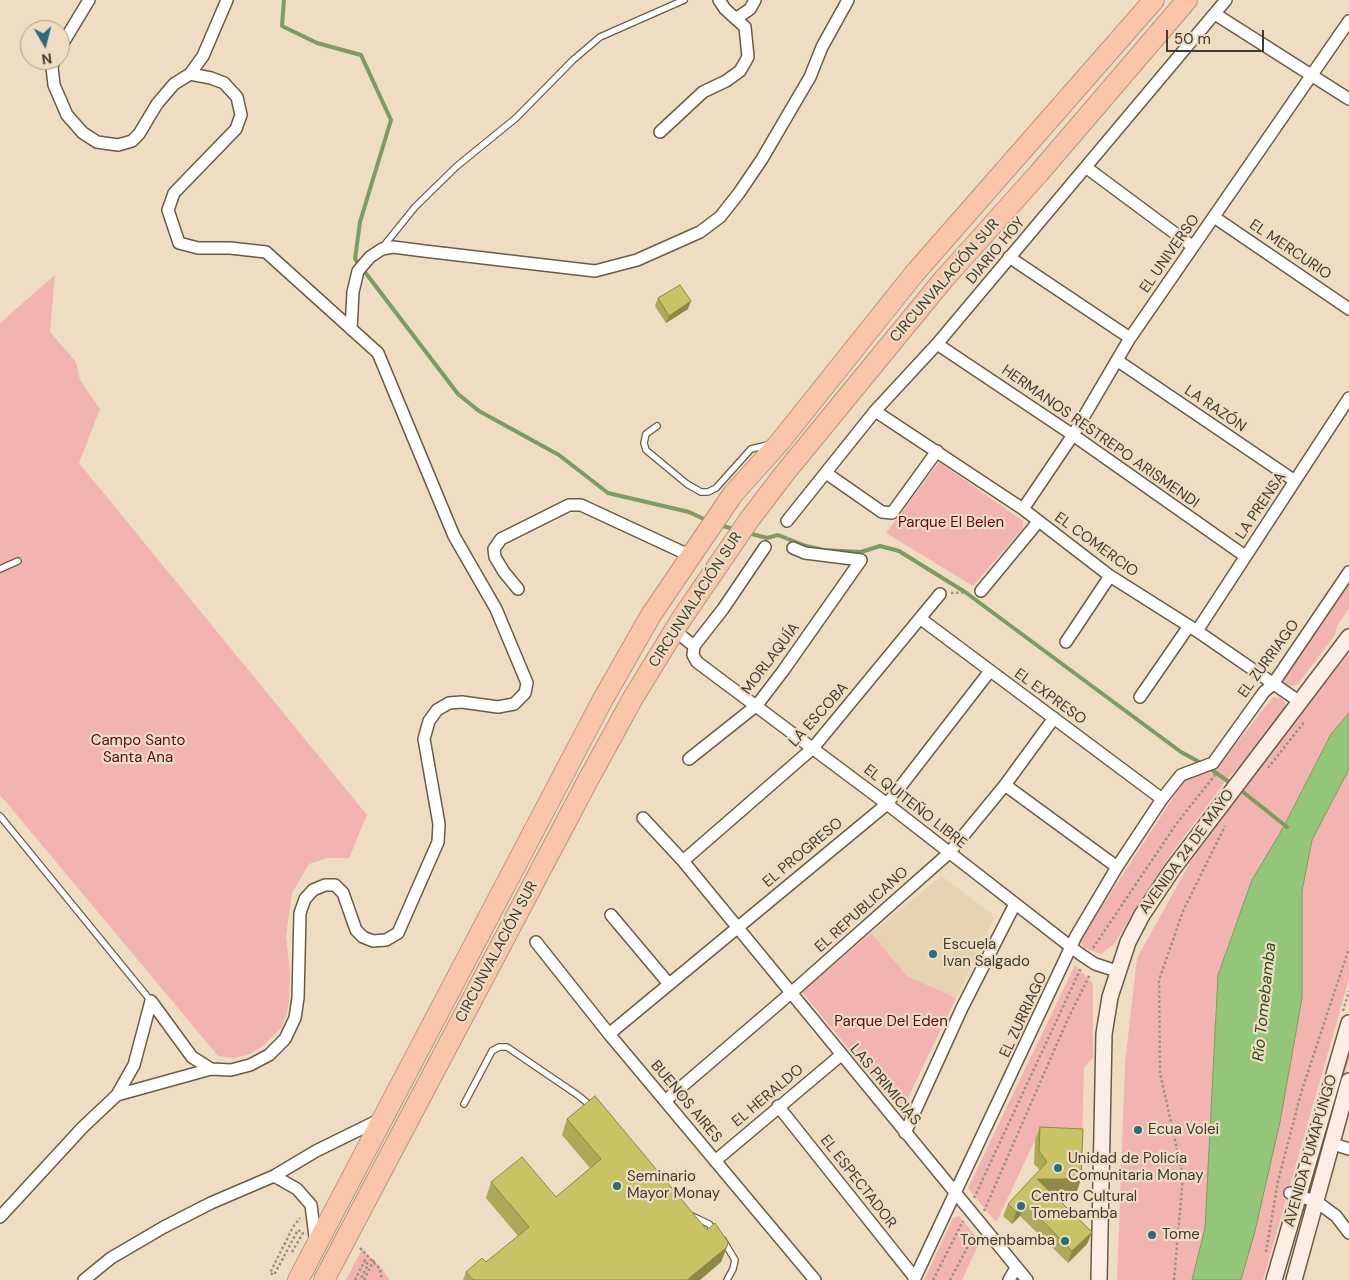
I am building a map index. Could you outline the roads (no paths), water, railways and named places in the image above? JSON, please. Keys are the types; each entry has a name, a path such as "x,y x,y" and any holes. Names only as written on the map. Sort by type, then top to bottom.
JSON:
{"highway":[{"name":"CIRCUNVALACIÓN SUR","path":"298,1280 602,700 651,615 733,494 779,443 914,274 1154,0"},
{"name":"CIRCUNVALACIÓN SUR","path":"324,1280 583,790 633,698 674,630 749,520 784,474 943,280 1187,0"}],"main road":[{"name":"AVENIDA 24 DE MAYO","path":"1099,1280 1104,1034 1108,1006 1117,971 1142,915 1172,870 1349,637"},
{"name":"AVENIDA PUMAPUNGO","path":"1274,1280 1295,1194 1349,1023"},
{"name":"AVENIDA PUMAPUNGO","path":"1294,1280 1349,1081"}],"street":[{"path":"70,31 89,0"},
{"path":"52,70 54,85 66,115 83,133 97,142 118,145 132,141 139,134 157,104 174,84 190,74 203,56 227,0"},
{"path":"660,132 704,92 726,81 740,70 748,57 745,27 737,18 725,10 719,0"},
{"path":"737,18 750,9 755,0"},
{"path":"351,329 353,292 358,272 370,257 382,249 409,249 595,271 637,260 700,232 720,217 740,193 810,77 822,47 848,0"},
{"name":"DIARIO HOY","path":"787,521 875,411 937,344 1009,257 1087,168 1226,0"},
{"path":"1215,14 1349,99"},
{"name":"EL UNIVERSO","path":"1023,510 1073,435 1130,338 1349,21"},
{"path":"117,1095 211,1069 231,1070 250,1065 269,1055 285,1039 295,1018 298,998 300,913 305,899 313,890 326,885 335,886 342,893 356,930 363,937 373,941 386,940 398,933 438,842 439,824 424,739 425,730 432,715 442,706 462,702 506,707 521,699 525,693 527,683 515,650 496,609 454,536 378,353 266,252 230,248 198,248 179,242 168,210 174,193 236,129 241,115 237,97 224,83 212,78 190,74"},
{"path":"1087,168 1192,246"},
{"name":"EL MERCURIO","path":"1214,217 1349,309"},
{"path":"1009,257 1130,338"},
{"name":"HERMANOS RESTREPO ARISMENDI","path":"937,344 1073,435 1245,556"},
{"name":"LA RAZÓN","path":"1118,361 1295,482"},
{"name":"LA PRENSA","path":"1140,697 1245,556 1349,398"},
{"name":"EL COMERCIO","path":"875,411 1023,510 1110,576 1193,628 1300,702"},
{"path":"826,473 882,512 892,514 937,452"},
{"path":"518,589 504,572 495,557 494,549 502,539 569,505 581,504 691,556"},
{"path":"981,591 1038,522"},
{"path":"674,630 694,646 723,609 765,547"},
{"name":"MORLAQUÍA","path":"689,759 757,705 861,560 805,553 794,548"},
{"name":"EL ZURRIAGO","path":"915,1279 1071,947 1117,867 1162,799 1181,775 1213,763 1264,692 1273,684 1349,572"},
{"path":"1066,642 1110,576"},
{"name":"LA ESCOBA","path":"682,861 812,748 940,594"},
{"name":"EL EXPRESO","path":"921,619 1162,799"},
{"name":"EL QUITEÑO LIBRE","path":"694,646 693,655 696,662 757,705 1090,961 1117,971"},
{"name":"EL PROGRESO","path":"609,1034 887,804 990,671"},
{"name":"EL REPUBLICANO","path":"665,1100 791,993 950,852 1006,785 1054,718"},
{"path":"1006,785 1117,867"},
{"name":"LAS PRIMICIAS","path":"643,818 682,861 1027,1280"},
{"path":"905,1133 962,1008 1015,904"},
{"path":"611,915 668,984"},
{"name":"BUENOS AIRES","path":"536,942 609,1034 815,1280"},
{"path":"151,1001 192,1058 211,1069"},
{"path":"0,1217 83,1127 117,1095 134,1065 151,1001"},
{"name":"EL HERALDO","path":"715,1161 778,1106 841,1056"},
{"path":"84,1280 111,1258 164,1227 211,1203 274,1176 316,1151 383,1118 396,1095"},
{"name":"EL ESPECTADOR","path":"778,1106 915,1279"},
{"path":"1333,1144 1349,1149"},
{"path":"274,1176 297,1189 311,1206 316,1245"},
{"path":"1295,1194 1317,1202 1336,1216 1349,1233"},
{"path":"1009,1280 1016,1268"}],"lane":[{"path":"382,249 416,207 457,166 516,118 573,60 600,37 684,0"},
{"path":"657,426 646,434 644,443 646,450 687,484 701,492 708,492 716,488 751,449 760,445 779,443"},
{"path":"0,569 18,561"},
{"path":"0,816 151,1001"},
{"path":"464,1104 492,1051 499,1046 507,1046 579,1096 594,1110"},
{"path":"686,1214 709,1224 732,1254 735,1260 729,1280"}],"water":[{"name":"Río Tomebamba","path":"1349,713 1349,769 1312,840 1302,891 1302,998 1280,1122 1255,1231 1241,1280 1192,1280 1205,1228 1218,975 1252,880 1283,828 1331,734"}],"waterway":[{"path":"284,0 282,26 317,43 361,55 391,120 360,222 355,259 458,394 479,411 559,455 608,493 689,512 708,521"},
{"path":"719,525 734,529"},
{"path":"748,533 767,538 778,535 806,546 824,550 861,552 880,546 899,551 965,592 1181,752 1203,764"},
{"path":"1209,768 1232,784"},
{"path":"1238,788 1287,827"}],"place":[{"name":"Escuela Ivan Salgado","path":"933,954"},
{"name":"Ecua Volei","path":"1138,1130"},
{"name":"Unidad de Policía Comunitaria Monay","path":"1058,1168"},
{"name":"Seminario Mayor Monay","path":"617,1186"},
{"name":"Centro Cultural Tomebamba","path":"1021,1206"},
{"name":"Tome","path":"1152,1235"},
{"name":"Tomenbamba","path":"1065,1241"}],"park label":[{"name":"Parque El Belen","path":"951,523"},
{"name":"Campo Santo Santa Ana","path":"138,750"},
{"name":"Parque Del Eden","path":"891,1022"}]}
